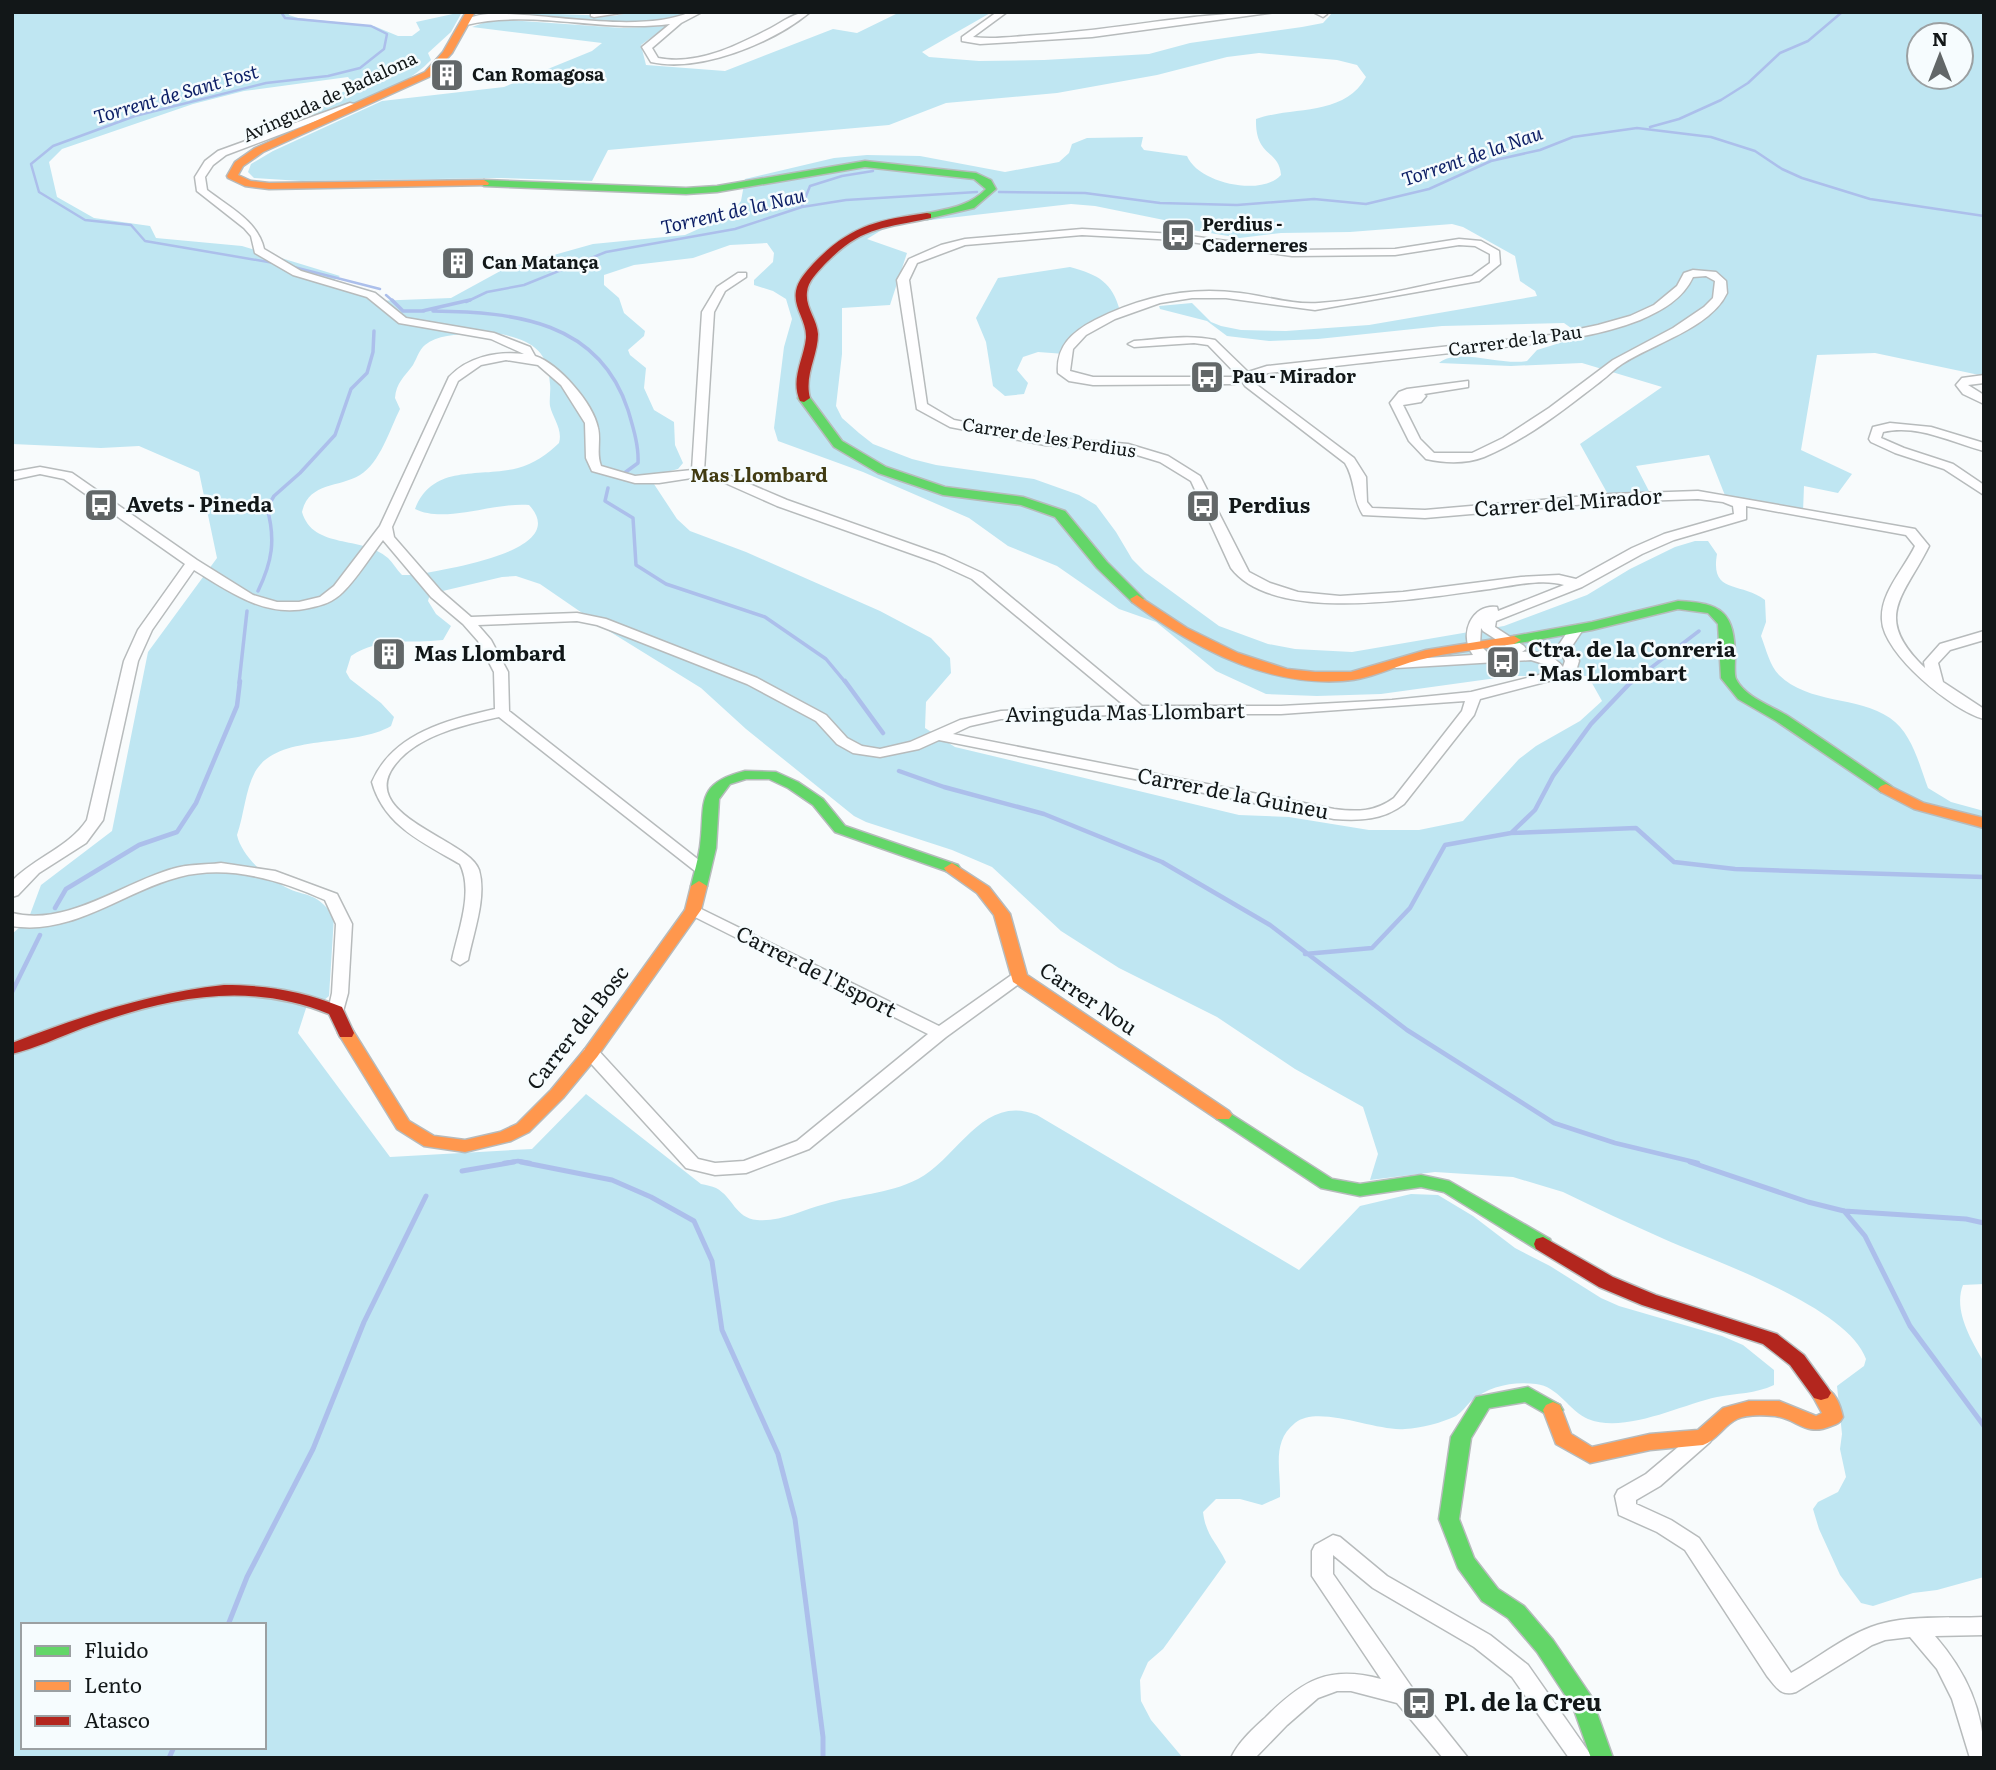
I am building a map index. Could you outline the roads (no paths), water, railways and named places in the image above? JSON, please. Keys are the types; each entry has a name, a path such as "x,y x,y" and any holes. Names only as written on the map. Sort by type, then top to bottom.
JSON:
{"street":[{"path":"561,12 623,12"},
{"path":"698,12 681,20 647,47 654,60 683,63 757,41 806,12"},
{"path":"1003,12 965,39 980,41 1092,34 1186,20 1272,12"},
{"path":"468,17 494,14 632,25 681,20"},
{"name":"Avinguda de Badalona","path":"468,17 443,58 430,73 405,88 248,156 233,168 232,176 237,180 281,186 477,183 686,191 717,189 864,164 962,173 983,178 990,188 985,199 979,204 868,226 842,242 805,280 801,290 801,302 813,333 802,390 826,431 845,450 940,491 1029,503 1052,509 1060,514 1132,594 1175,624 1231,654 1261,665 1315,676 1354,676 1389,664"},
{"path":"376,99 302,121 222,153 209,163 200,177 202,191 248,226 256,236 259,251 291,271 371,295 403,321 494,336 526,349 530,355 528,358"},
{"name":"Carrer de les Perdius","path":"1244,378 1093,381 1073,379 1064,373 1062,360 1074,336 1120,311 1154,299 1226,295 1309,309 1475,279 1495,264 1495,253 1477,243 1460,242 1395,252 1292,253 1176,237 1082,232 965,242 944,247 913,261 903,280 921,406 950,423 1067,444 1128,449 1164,459 1196,478 1238,568 1244,575 1265,586 1296,596 1340,600 1403,596 1521,581 1559,579 1577,584"},
{"name":"Carrer de la Pau","path":"1244,378 1267,370 1551,338 1634,318 1658,307 1682,288 1688,275 1698,271 1710,273 1718,278 1721,284 1721,293 1714,304 1657,344 1618,361 1577,393 1492,449 1474,457 1430,456 1415,441 1397,403 1411,392 1464,384"},
{"path":"698,473 708,312 721,289 742,275"},
{"path":"1134,344 1194,340 1211,342 1244,378"},
{"path":"12,476 37,470 54,470 68,476 192,563 248,598 277,606 299,606 325,600 339,589 386,527 449,388 459,372 475,363 492,359 528,358 556,370 592,423 594,436 591,457 596,468 614,477 634,481 658,481 698,473 727,479 794,508 940,559 978,576 1138,710"},
{"name":"Carrer del Mirador","path":"1244,378 1350,461 1360,477 1361,502 1368,512 1425,514 1609,498 1698,495 1726,498 1739,504 1741,516 1647,546 1558,592"},
{"path":"1984,379 1966,381 1962,385 1967,391 1984,400"},
{"path":"1984,447 1909,425 1890,425 1877,430 1875,439 1889,449 1942,464 1962,473 1984,491"},
{"path":"1726,498 1882,525 1910,532 1918,538 1922,546 1891,603 1888,619 1898,645 1916,666 1937,685 1984,715"},
{"path":"386,527 388,538 436,594 468,621 484,640 502,672 502,712"},
{"path":"12,892 22,877 39,864 81,840 95,820 131,661 145,630 192,563"},
{"path":"1558,592 1489,619 1486,624 1514,645 1515,651 1498,658 1481,655 1473,642 1476,622 1490,611 1509,603 1558,592"},
{"path":"1514,645 1680,605 1709,608 1722,617 1728,626 1728,678 1743,696 1782,718 1892,793 1919,806 1984,824"},
{"name":"Avinguda Mas Llombart","path":"468,621 577,617 601,622 751,681 821,718 842,741 858,750 880,753 914,746 965,723 1001,715 1138,710 1281,710 1392,704 1473,696 1548,677 1558,670 1555,664 1544,658 1389,664"},
{"path":"1389,664 1473,642 1496,632 1570,632"},
{"path":"1473,696 1497,695 1563,679 1572,660 1566,646 1570,632"},
{"path":"1937,685 1931,662 1945,646 1984,635"},
{"path":"1473,642 1514,645 1554,656 1565,663 1569,671"},
{"name":"Carrer de la Guineu","path":"936,735 1334,814 1365,817 1385,812 1399,801 1469,712 1473,696"},
{"path":"502,712 701,868"},
{"path":"460,960 474,886 472,868 467,861 425,837 397,815 385,801 379,782 388,762 412,743 463,721 502,712"},
{"name":"Carrer Nou","path":"701,868 708,848 711,798 725,781 745,775 771,775 793,785 818,802 840,829 957,869 983,890 1002,914 1019,978 1327,1184 1360,1190 1421,1181 1449,1187 1606,1282 1650,1300 1770,1339 1797,1360 1831,1406 1833,1417 1816,1424 1779,1409 1749,1408 1730,1413 1703,1437"},
{"path":"12,918 16,922 60,919 177,872 221,868 269,874 331,897 344,924 340,993 336,1011 297,994 275,990 212,991 118,1011 12,1049"},
{"name":"Carrer del Bosc","path":"336,1011 342,1028 403,1125 430,1142 445,1145 466,1146 505,1137 523,1128 557,1094 591,1053 693,910 701,868"},
{"name":"Carrer de l'Esport","path":"693,910 940,1033"},
{"path":"591,1053 692,1164 715,1169 746,1167 803,1145 940,1033 1019,978"},
{"path":"1602,1758 1583,1703 1545,1646 1516,1612 1490,1595 1465,1562 1449,1519 1461,1437 1483,1402 1528,1394 1554,1410 1563,1439 1590,1455 1650,1443 1703,1437"},
{"path":"1703,1437 1653,1480 1625,1496 1626,1509 1664,1526 1692,1544 1775,1670 1788,1685 1810,1675 1841,1652 1878,1633 1984,1626"},
{"path":"1457,1758 1405,1696 1323,1576 1322,1551 1334,1543 1380,1582 1482,1641 1520,1671 1582,1758"},
{"path":"1917,1630 1945,1663 1963,1699 1981,1758"},
{"path":"1242,1758 1250,1746 1297,1700 1320,1685 1339,1681 1363,1682 1405,1696"}],"waterway":[{"name":"Torrent de Sant Fost","path":"274,263 145,241 131,225 85,220 39,192 31,164 53,146 135,116 266,83 328,76 360,68 384,49 387,34 371,26 285,18 281,12"},
{"path":"1650,127 1679,119 1721,100 1748,83 1780,53 1808,41 1841,13"},
{"name":"Torrent de la Nau","path":"999,192 1085,193 1160,203 1237,205 1314,199 1366,204 1429,189 1491,161 1540,150 1573,137 1637,128 1711,137 1755,151 1782,169 1802,178 1870,199 1984,216"},
{"path":"802,206 810,186 842,176 873,171"},
{"name":"Torrent de la Nau","path":"466,302 487,292 524,285 606,252 735,229 802,207 846,200 977,192"},
{"name":"Torrent de Sant Fost","path":"286,265 380,289"},
{"name":"Torrent de Sant Fost","path":"386,295 394,302"},
{"name":"Torrent de la Nau","path":"422,311 470,300"},
{"name":"Torrent de Sant Fost","path":"394,302 403,311 422,311"},
{"path":"433,311 494,314 523,319 575,340 597,357 615,380 628,410 635,436 638,463 623,474"},
{"path":"258,591 271,551 267,508 274,496 300,473 335,435 351,389 367,373 373,352 374,331"},
{"path":"608,488 605,501 633,518 636,565 666,584 765,617 826,659 846,683"},
{"path":"239,683 247,611"},
{"path":"1631,683 1699,631"},
{"path":"55,908 66,889 139,845 177,832 196,803 237,706 240,681"},
{"path":"845,681 883,733"},
{"path":"1511,833 1535,810 1553,776 1591,724 1632,681"},
{"path":"899,771 944,787 1044,814 1162,862 1270,925 1308,954"},
{"path":"1511,833 1636,828 1674,862 1735,869 1984,877"},
{"path":"1308,954 1372,948 1410,908 1445,845 1511,833"},
{"path":"12,992 40,935"},
{"path":"1308,954 1407,1030 1554,1123 1615,1143 1698,1163"},
{"path":"462,1171 514,1162"},
{"path":"521,1162 612,1180 651,1197 694,1221 712,1261 722,1330 778,1454 795,1519 823,1737 823,1758"},
{"path":"1690,1162 1808,1202 1844,1211"},
{"path":"504,1163 530,1163"},
{"path":"229,1623 247,1577 313,1449 364,1322 426,1196"},
{"path":"1844,1211 1966,1219 1984,1223"},
{"path":"1844,1211 1865,1236 1910,1326 1984,1426"},
{"path":"169,1758 173,1749"}],"place":[{"name":"Can Romagosa","path":"447,75"},
{"name":"Perdius - Caderneres","path":"1178,235"},
{"name":"Can Matança","path":"458,263"},
{"name":"Pau - Mirador","path":"1207,377"},
{"name":"Avets - Pineda","path":"101,505"},
{"name":"Perdius","path":"1203,506"},
{"name":"Mas Llombard","path":"389,654"},
{"name":"Ctra. de la Conreria - Mas Llombart","path":"1503,662"},
{"name":"Pl. de la Creu","path":"1419,1703"}],"district":[{"name":"Mas Llombard","path":"759,475"}]}
